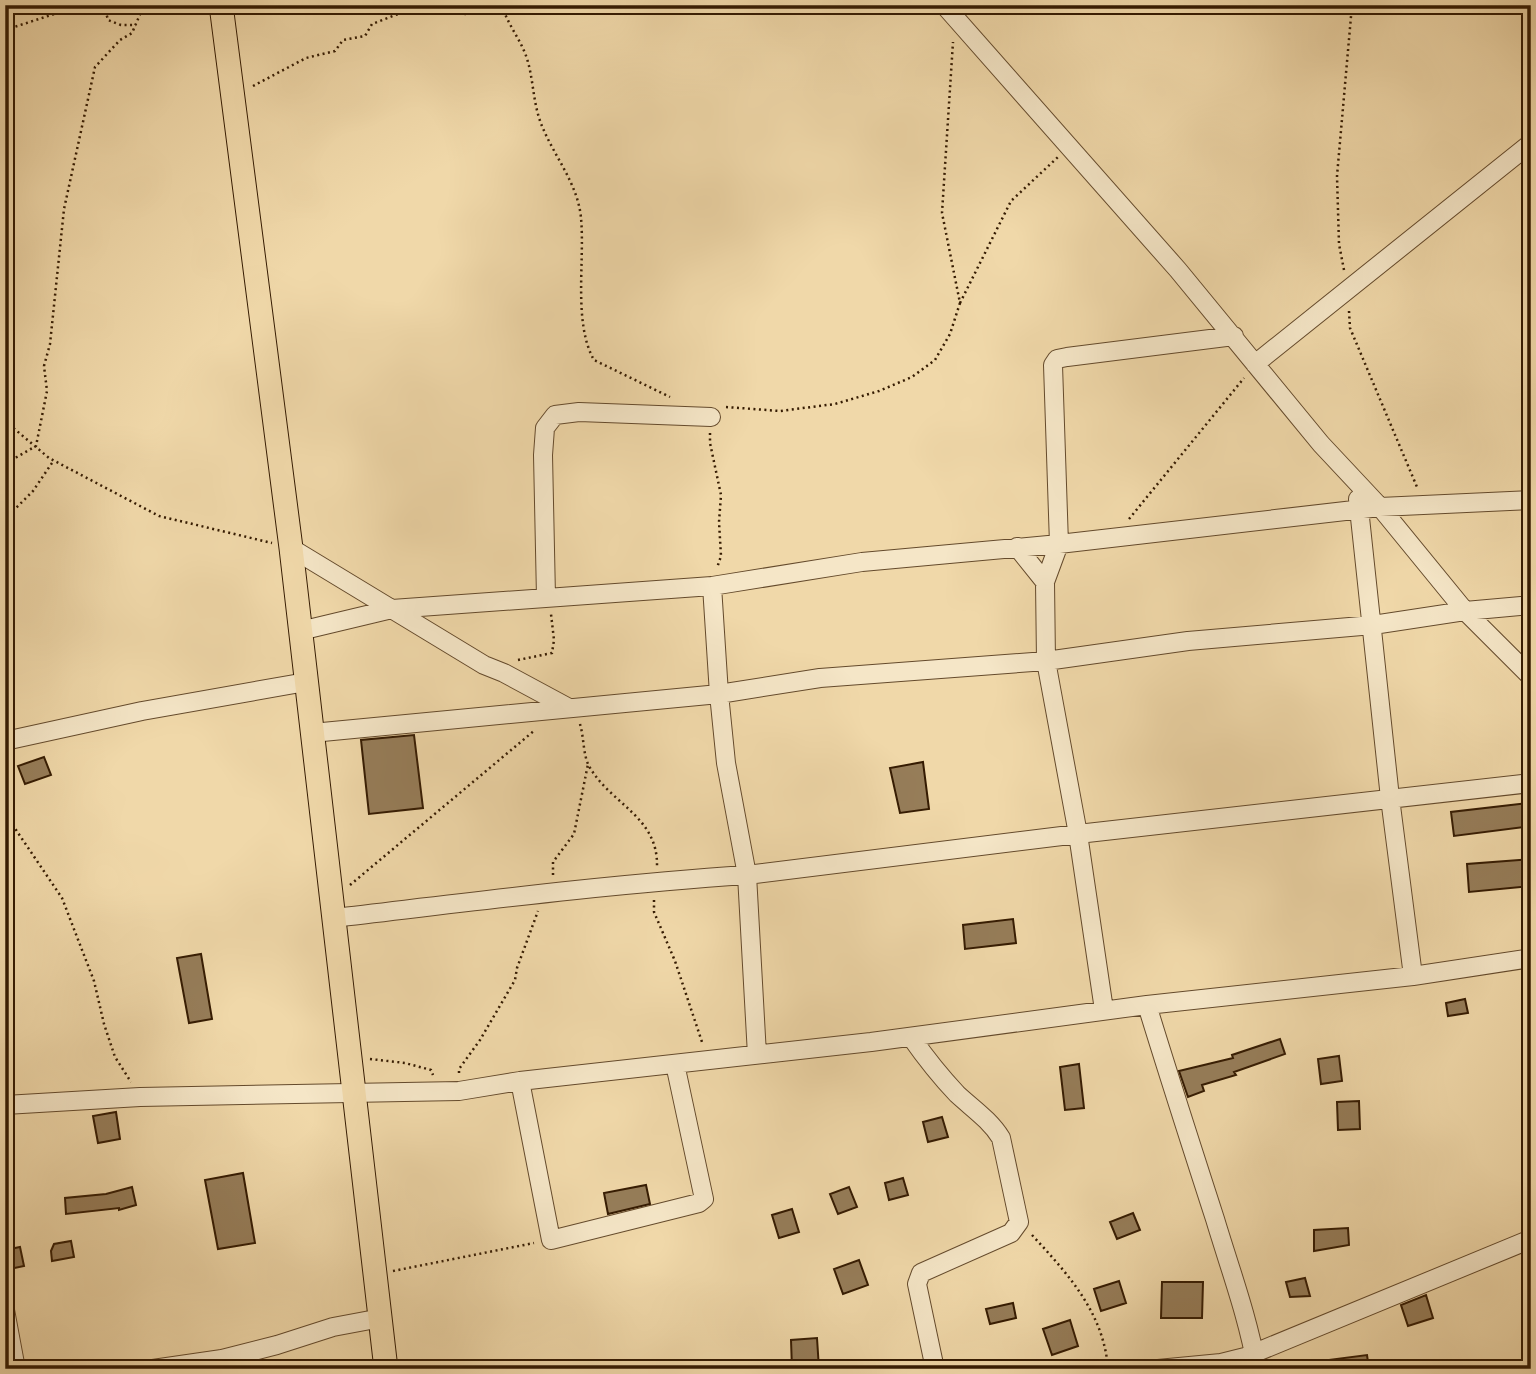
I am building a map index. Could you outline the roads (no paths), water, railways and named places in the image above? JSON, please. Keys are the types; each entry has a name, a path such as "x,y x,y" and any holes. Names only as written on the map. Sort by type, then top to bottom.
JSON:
{"main road":[{"path":"221,5 291,548 386,1369"}],"street":[{"path":"949,11 1234,336 1321,444 1380,507 1465,611 1531,677"},
{"path":"1255,364 1531,143"},
{"path":"1104,1010 1078,834 1046,661 1045,582 1059,544 1052,373 1057,359 1234,336"},
{"path":"547,597 543,455 545,428 555,415 591,412 711,417"},
{"path":"1357,484 1390,798 1413,976"},
{"path":"300,631 392,609 712,586 862,562 1059,544 1380,507 1531,499"},
{"path":"1017,547 1045,582"},
{"path":"291,548 484,665 504,673 564,709"},
{"path":"712,586 726,763 747,875 757,1055"},
{"path":"312,733 719,694 820,678 1046,661 1188,641 1373,625 1465,611 1531,605"},
{"path":"5,741 142,711 306,682"},
{"path":"332,909 747,875 1078,834 1531,783"},
{"path":"5,1105 140,1097 439,1093 520,1081 911,1037 1104,1010 1413,976 1531,958"},
{"path":"1147,1005 1186,1133 1234,1275 1256,1361"},
{"path":"911,1037 956,1093 994,1126 1001,1138 1019,1222 1010,1233 921,1273 917,1284 935,1369"},
{"path":"520,1081 551,1240 699,1203 704,1199 675,1064"},
{"path":"1158,1369 1256,1361 1531,1239"},
{"path":"5,1310 16,1369"},
{"path":"153,1369 222,1359 333,1327 380,1318"}]}
